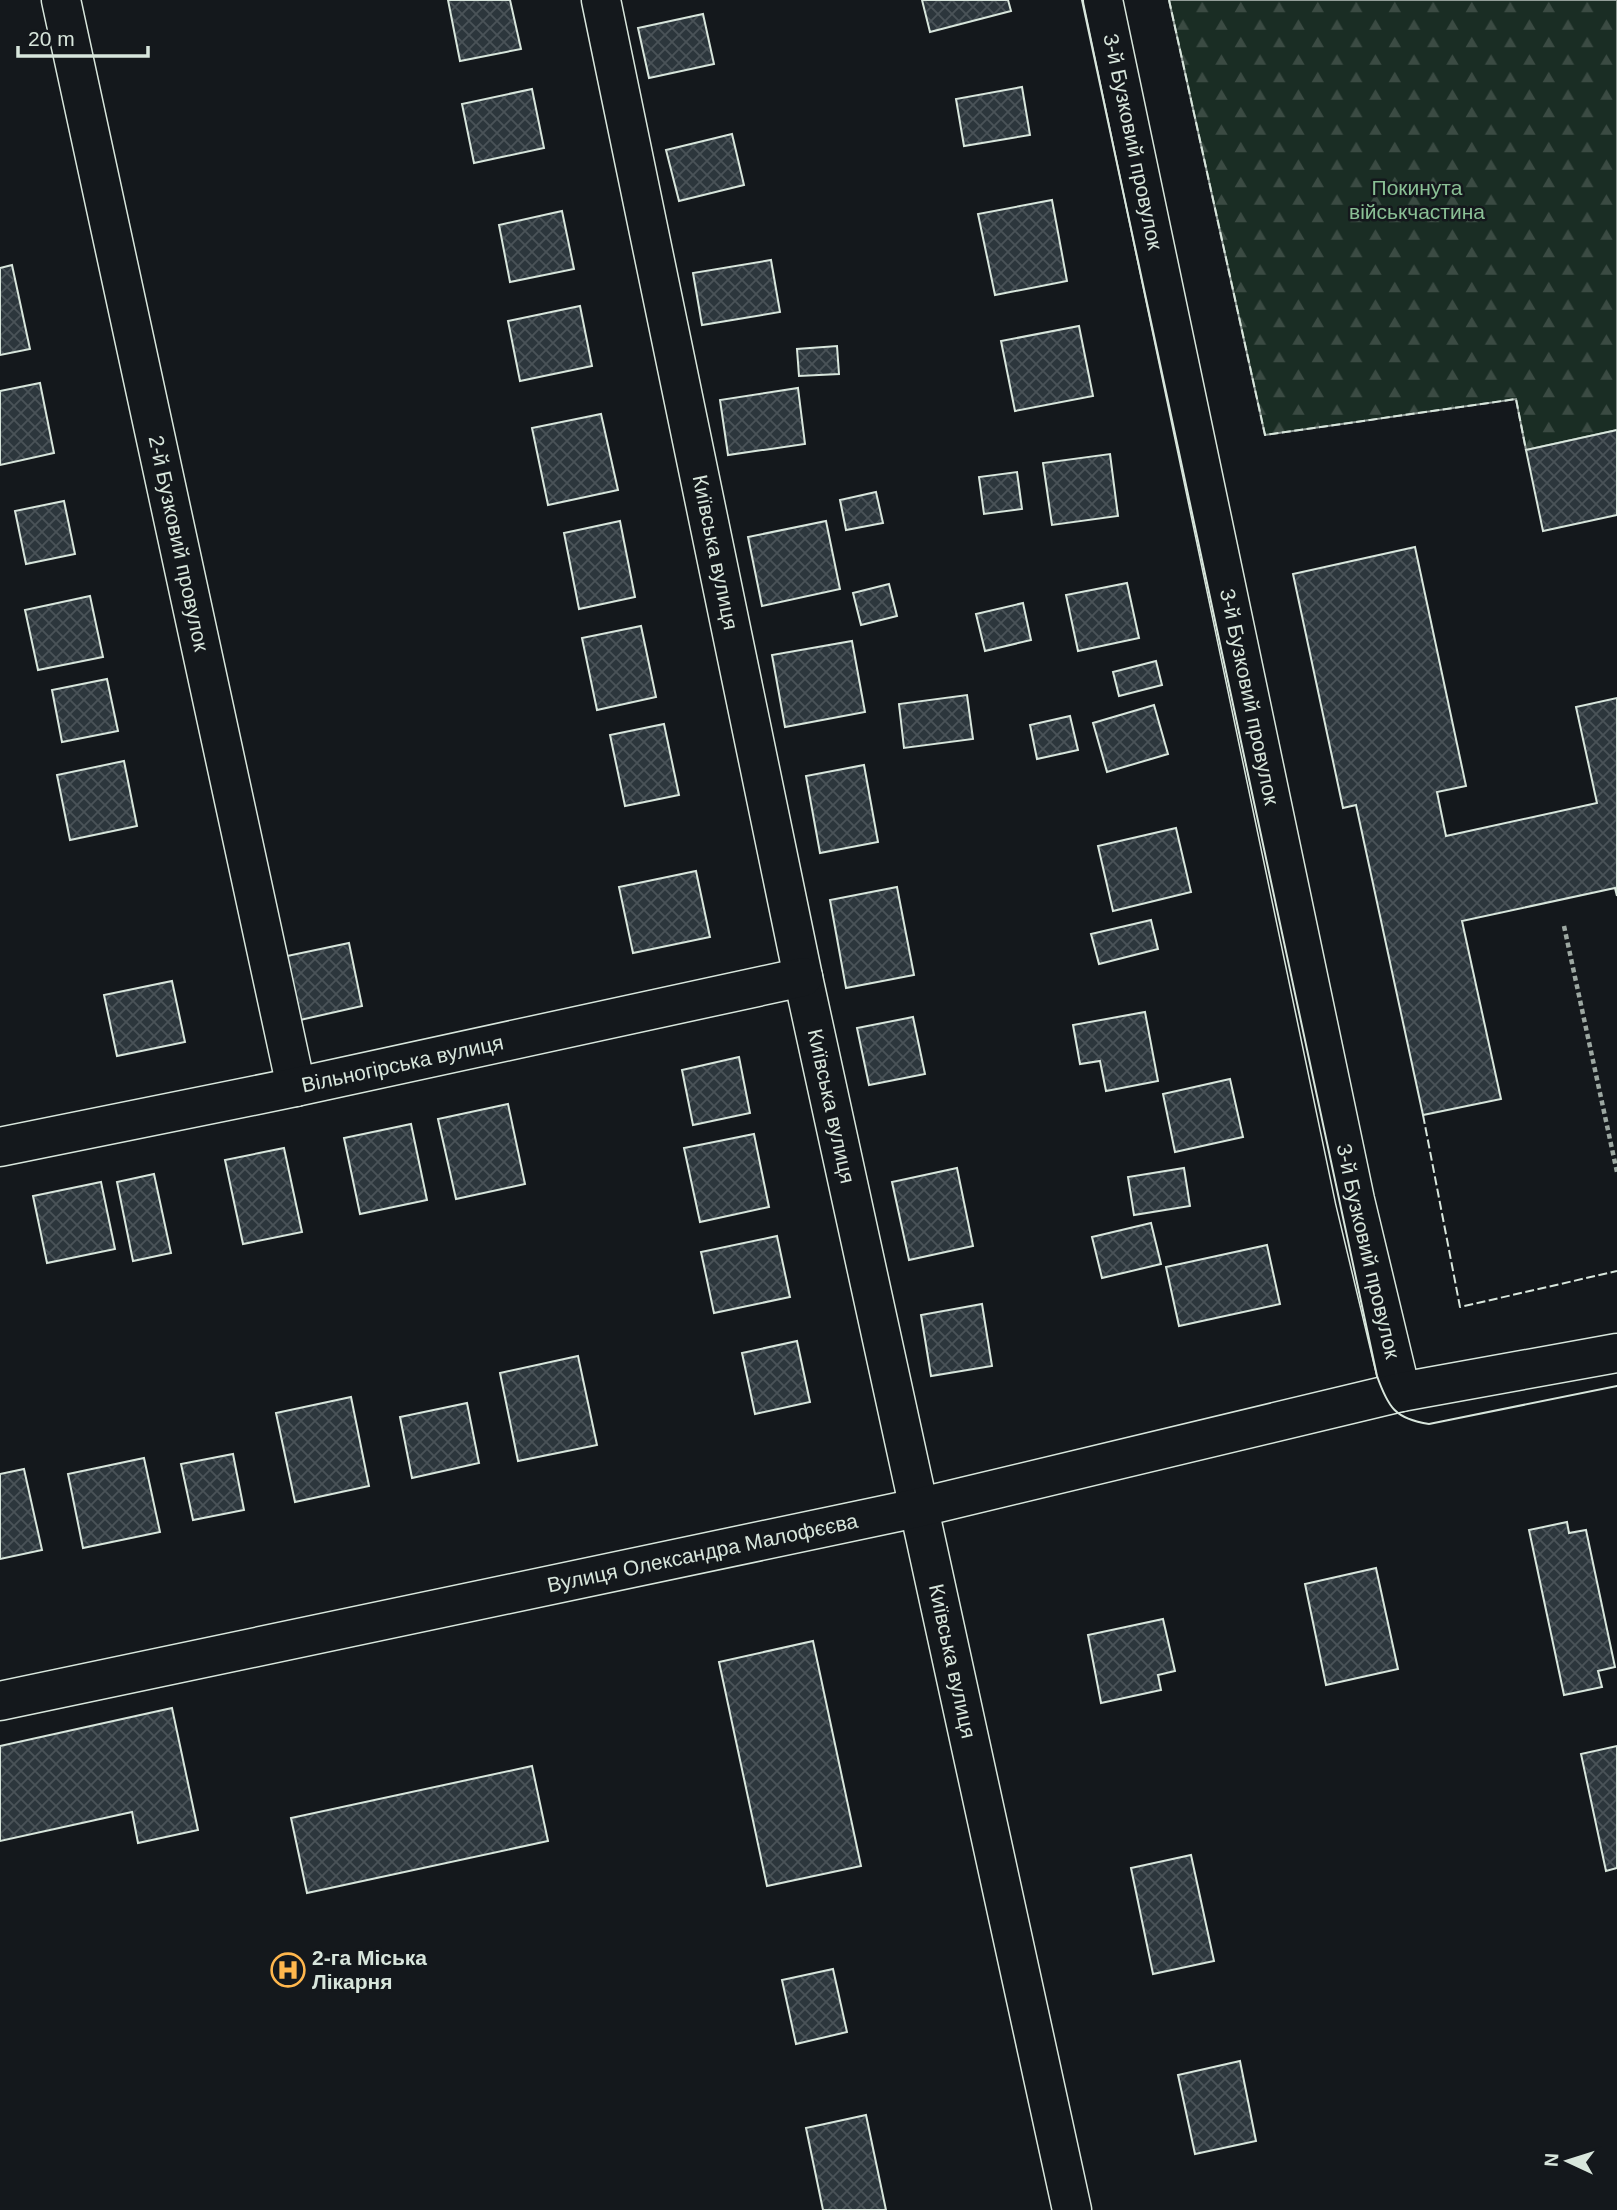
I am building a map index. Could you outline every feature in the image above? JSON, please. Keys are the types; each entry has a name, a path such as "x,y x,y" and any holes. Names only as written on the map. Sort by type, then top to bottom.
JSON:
{"street":[{"name":"2-й Бузковий провулок","path":"61,0 296,1087"},
{"name":"Київська вулиця","path":"601,0 803,976 1072,2210"},
{"name":"3-й Бузковий провулок","path":"1103,0 1352,1186 1401,1392"},
{"name":"Вільногірська вулиця","path":"0,1147 296,1087 803,976"},
{"path":"1401,1392 1617,1353"},
{"name":"Вулиця Олександра Малофєєва","path":"0,1701 917,1508 1401,1392"}],"path":[{"path":"1564,926 1617,1172"}],"green space":[{"name":"Покинута військчастина","path":"1169,0 1617,0 1617,430 1526,450 1516,399 1265,435"}],"building":[{"path":"448,0 510,0 521,49 460,61"},
{"path":"922,0 1008,0 1011,11 930,32"},
{"path":"703,14 714,64 649,78 638,28"},
{"path":"1022,87 1030,135 964,146 956,99"},
{"path":"532,89 544,148 474,163 462,104"},
{"path":"732,134 744,185 679,201 666,150"},
{"path":"1052,200 1067,281 995,295 978,214"},
{"path":"562,211 574,269 510,282 499,225"},
{"path":"771,260 780,312 702,325 693,273"},
{"path":"12,265 30,349 0,355 0,268"},
{"path":"580,306 592,366 520,381 508,321"},
{"path":"1079,326 1093,396 1015,411 1001,341"},
{"path":"837,346 839,374 799,376 797,349"},
{"path":"40,383 54,453 0,465 0,391"},
{"path":"798,388 805,444 728,455 720,400"},
{"path":"601,414 618,490 548,505 532,428"},
{"path":"1617,430 1617,515 1543,531 1526,450"},
{"path":"1110,454 1118,516 1052,525 1043,463"},
{"path":"1017,472 1022,509 984,514 979,477"},
{"path":"876,492 883,523 846,530 840,500"},
{"path":"64,501 75,554 26,564 15,511"},
{"path":"620,521 635,597 579,609 564,533"},
{"path":"826,521 840,589 762,606 748,537"},
{"path":"1415,547 1466,786 1437,792 1446,836 1597,803 1576,707 1617,698 1617,896 1615,888 1462,921 1501,1099 1423,1115 1356,805 1343,808 1293,574"},
{"path":"1127,583 1139,638 1078,651 1066,595"},
{"path":"889,584 897,616 861,625 853,593"},
{"path":"90,596 103,657 38,670 25,610"},
{"path":"1023,603 1031,640 985,651 976,614"},
{"path":"641,626 656,697 597,710 582,638"},
{"path":"852,641 865,712 785,727 772,655"},
{"path":"1156,661 1162,685 1119,696 1113,672"},
{"path":"107,679 118,731 62,742 52,690"},
{"path":"967,695 973,739 904,748 899,704"},
{"path":"1154,705 1168,754 1107,772 1093,723"},
{"path":"1070,716 1078,750 1037,759 1030,725"},
{"path":"664,724 679,795 625,806 610,735"},
{"path":"124,761 137,826 70,840 57,775"},
{"path":"864,765 878,842 820,853 806,776"},
{"path":"1176,828 1191,892 1113,911 1098,846"},
{"path":"696,871 710,937 633,953 619,887"},
{"path":"897,887 914,975 846,988 830,900"},
{"path":"1151,920 1158,949 1099,964 1091,934"},
{"path":"349,943 362,1006 300,1020 287,956"},
{"path":"172,981 185,1042 117,1056 104,995"},
{"path":"1145,1012 1158,1081 1106,1091 1100,1061 1080,1064 1073,1025"},
{"path":"913,1017 925,1074 869,1085 857,1028"},
{"path":"739,1057 750,1113 693,1125 682,1070"},
{"path":"1230,1079 1243,1137 1175,1152 1163,1094"},
{"path":"508,1104 525,1184 456,1199 438,1119"},
{"path":"411,1124 427,1200 360,1214 344,1138"},
{"path":"754,1134 769,1207 700,1222 684,1148"},
{"path":"284,1148 302,1232 243,1244 225,1160"},
{"path":"957,1168 973,1246 909,1260 892,1182"},
{"path":"1184,1168 1190,1206 1134,1215 1128,1177"},
{"path":"154,1174 171,1253 133,1261 117,1182"},
{"path":"101,1182 115,1249 47,1263 33,1196"},
{"path":"1151,1223 1161,1264 1102,1278 1092,1237"},
{"path":"777,1236 790,1297 714,1313 701,1252"},
{"path":"1267,1245 1280,1304 1179,1326 1166,1267"},
{"path":"982,1304 992,1366 931,1376 921,1315"},
{"path":"797,1341 810,1402 755,1414 742,1353"},
{"path":"578,1356 597,1445 518,1461 500,1373"},
{"path":"351,1397 369,1486 295,1502 276,1413"},
{"path":"467,1403 479,1463 412,1478 400,1417"},
{"path":"233,1454 244,1510 193,1520 181,1464"},
{"path":"144,1458 160,1532 83,1548 68,1474"},
{"path":"24,1469 42,1550 0,1559 0,1474"},
{"path":"1567,1522 1569,1533 1586,1530 1615,1667 1598,1671 1602,1687 1564,1695 1529,1530"},
{"path":"1376,1568 1398,1669 1326,1685 1305,1584"},
{"path":"1163,1619 1175,1671 1158,1675 1161,1690 1101,1703 1088,1635"},
{"path":"813,1641 861,1866 767,1886 719,1662"},
{"path":"172,1708 198,1830 138,1843 132,1812 0,1841 0,1746"},
{"path":"1617,1746 1617,1868 1606,1871 1581,1754"},
{"path":"532,1766 548,1841 307,1893 291,1818"},
{"path":"1191,1855 1214,1961 1153,1974 1131,1868"},
{"path":"833,1969 847,2032 796,2044 782,1980"},
{"path":"1240,2061 1256,2141 1195,2154 1178,2075"},
{"path":"866,2115 886,2210 823,2210 806,2128"}],"tram line":[{"path":"1082,0 1381,1387 1394,1410 1408,1419 1429,1424 1617,1386"}],"fence":[{"path":"1169,0 1265,435 1516,399 1526,450"},
{"path":"1423,1115 1460,1307 1617,1271"}],"place":[{"name":"2-га Міська Лікарня","path":"288,1970"}]}
